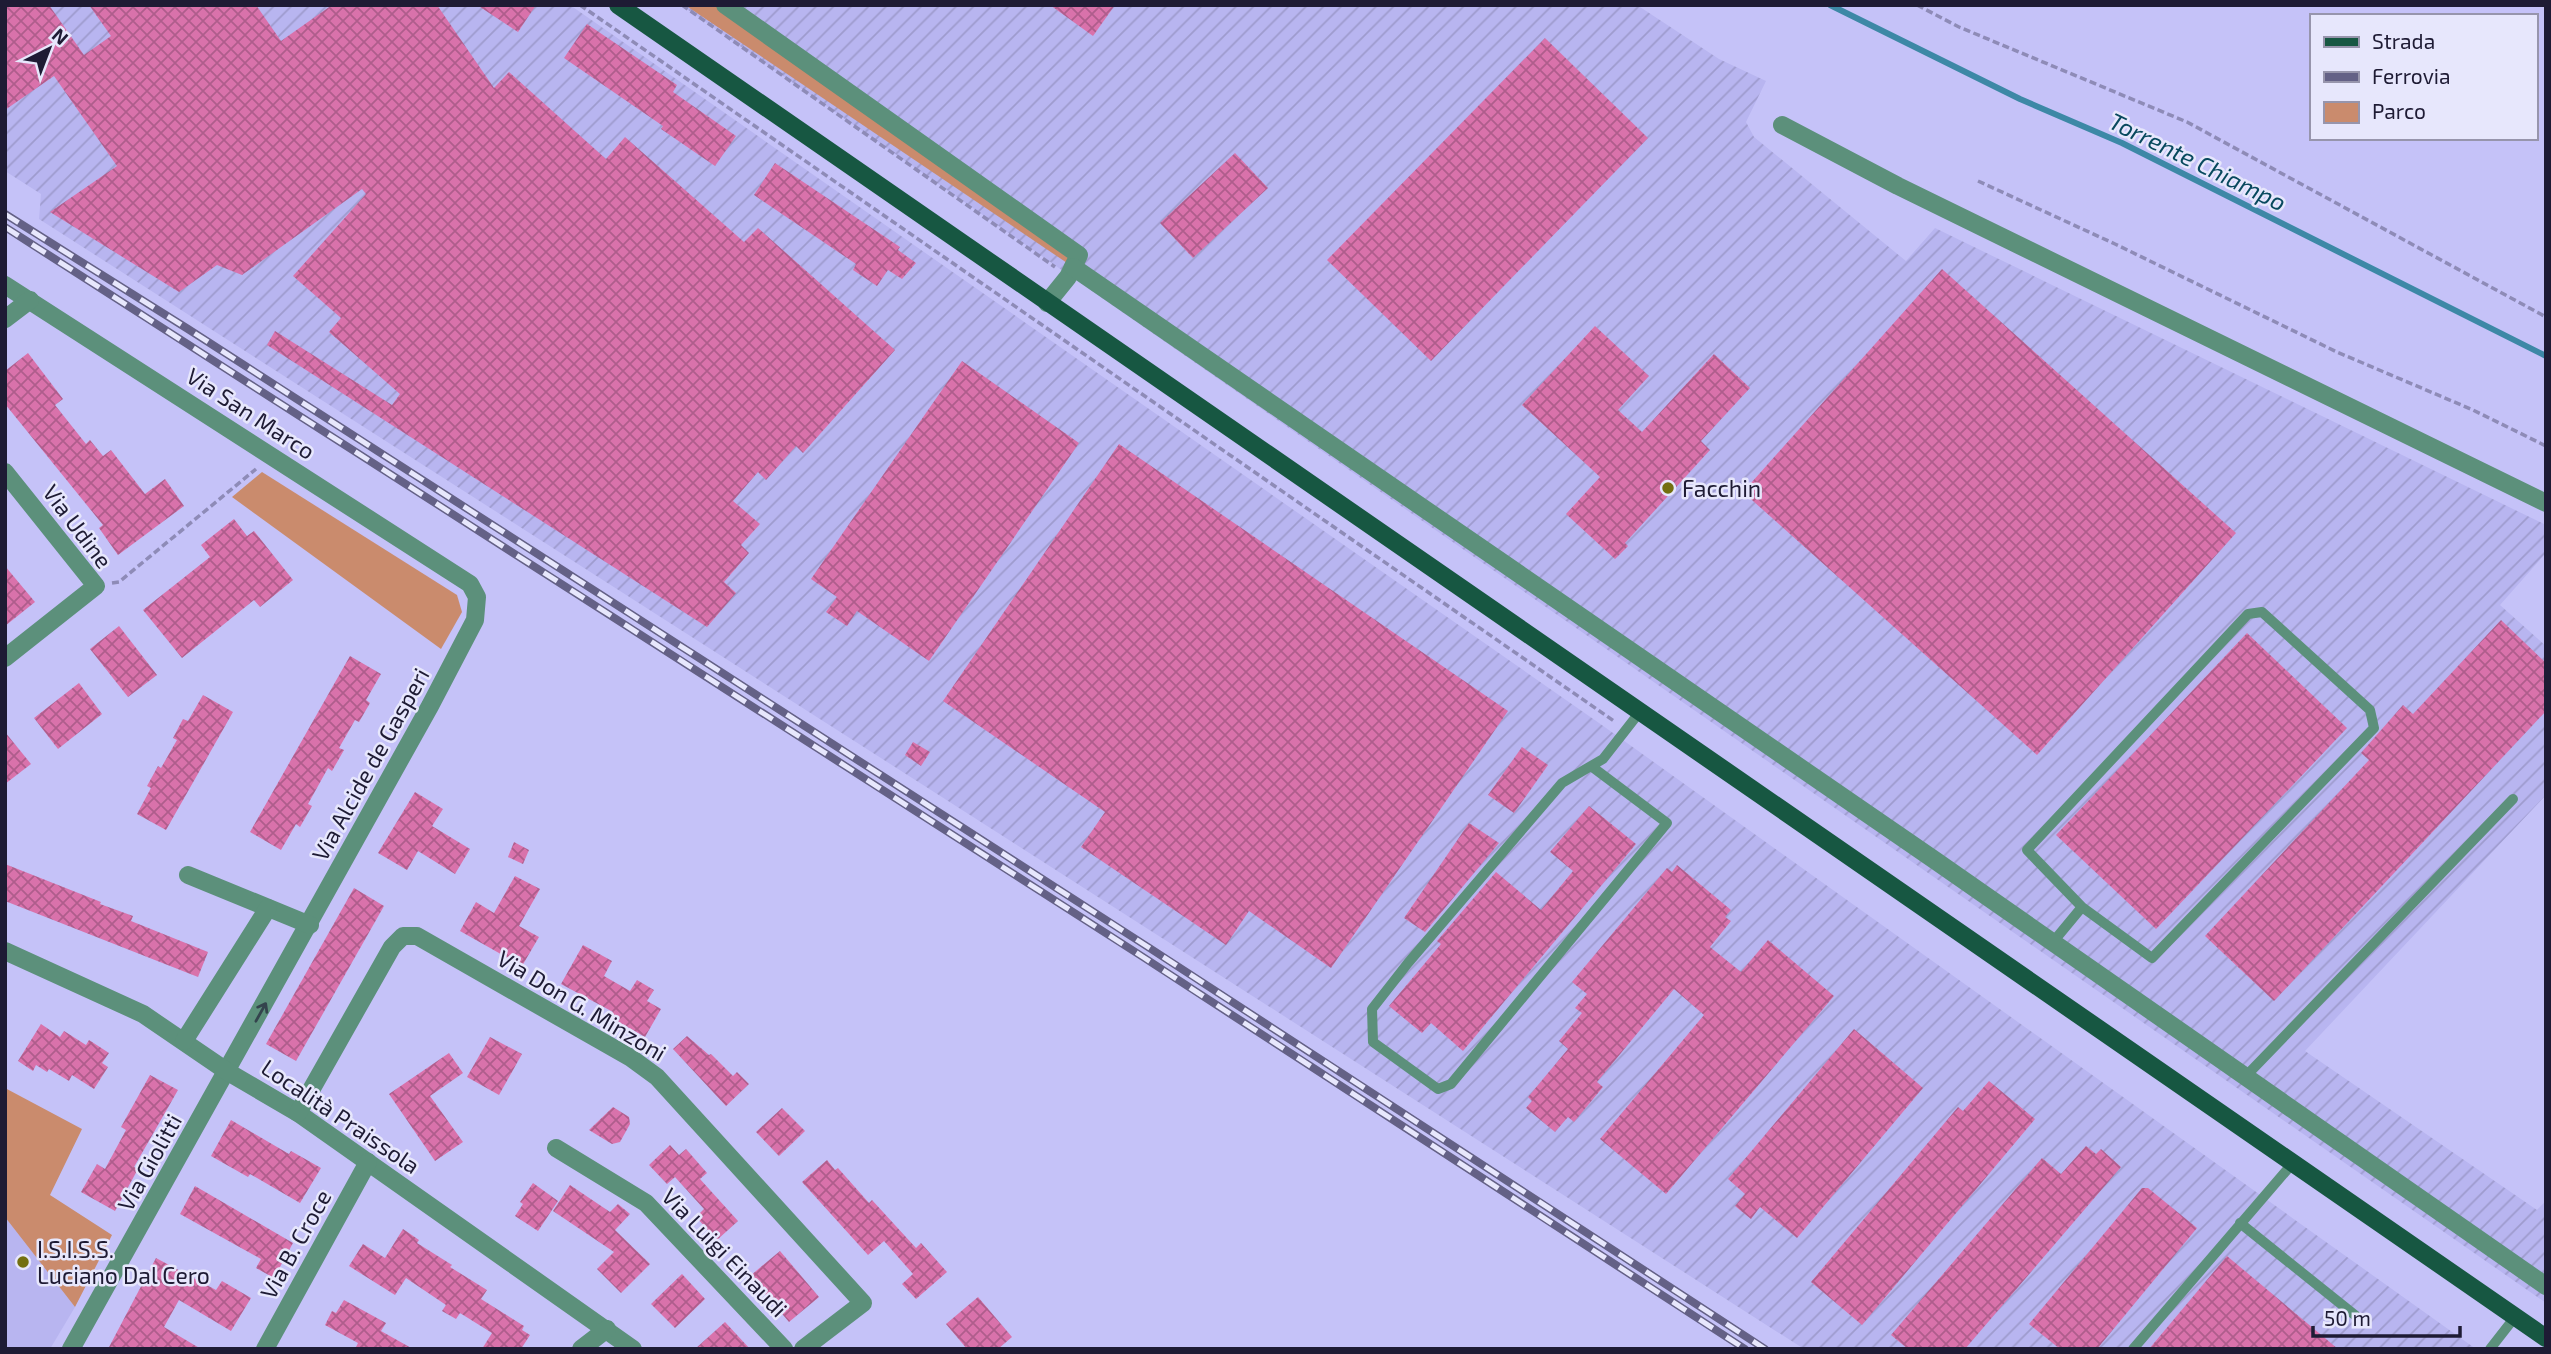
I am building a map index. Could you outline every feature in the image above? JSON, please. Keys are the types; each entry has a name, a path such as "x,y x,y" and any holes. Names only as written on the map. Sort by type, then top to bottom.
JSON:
{"main road":[{"path":"618,5 2546,1338"}],"street":[{"path":"725,5 1079,255 1048,303"},
{"path":"1782,125 1898,186 2546,503"},
{"path":"1073,267 2545,1284"},
{"name":"Via San Marco","path":"5,285 470,584"},
{"path":"5,319 30,300"},
{"name":"Via Udine","path":"5,472 96,586 5,659"},
{"name":"Via Alcide de Gasperi","path":"228,1072 475,620 477,597 470,584"},
{"path":"188,875 310,925"},
{"path":"184,1041 268,908"},
{"name":"Via Don G. Minzoni","path":"298,1113 392,947 403,936 417,936 631,1058 657,1077 863,1303 803,1349"},
{"name":"Località Praissola","path":"5,951 144,1014 228,1072 298,1113 634,1349"},
{"name":"Via Giolitti","path":"71,1349 228,1072"},
{"name":"Via Luigi Einaudi","path":"556,1148 646,1203 784,1349"},
{"name":"Via B. Croce","path":"265,1349 368,1162"},
{"path":"581,1349 607,1329"}],"lane":[{"path":"2262,612 2370,710 2374,728 2152,958 2082,907 2027,850 2248,614 2262,612"},
{"path":"1591,766 1667,823 1451,1084 1438,1089 1373,1042 1372,1009 1562,783 1591,766 1603,759 1640,713"},
{"path":"2246,1076 2513,800"},
{"path":"2053,942 2082,907"},
{"path":"2133,1349 2292,1164"},
{"path":"2240,1223 2356,1316"},
{"path":"2490,1349 2515,1317"}],"path":[{"path":"580,5 1626,729"},
{"path":"1917,5 1959,27 2187,122 2546,317"},
{"path":"1978,181 2337,352 2473,410 2546,446"},
{"path":"96,586 119,582 272,456"}],"shaded area":[{"path":"5,5 570,5 1599,723 2476,1349 1804,1349 39,219 41,194 5,171"},
{"path":"681,5 1637,5 1719,59 1766,81 1746,122 1754,137 1906,261 1935,228 2546,525 2546,553 2500,605 2546,646 2546,795 2305,1051 2537,1210 2546,1201 2546,1303"},
{"name":"I.S.I.S.S. Luciano Dal Cero","path":"5,1217 75,1307 50,1349 5,1349"}],"green space":[{"path":"685,5 725,5 1079,255 1073,267"},
{"path":"262,472 457,595 462,612 441,649 232,497"},
{"path":"5,1088 82,1129 50,1195 112,1235 75,1307 5,1217"}],"building":[{"path":"5,5 49,5 84,55 111,36 89,5 256,5 281,41 332,5 437,5 494,88 509,72 606,159 625,137 744,242 758,228 895,350 803,453 796,446 766,480 758,472 733,501 760,524 741,545 749,553 724,582 736,593 707,627 267,345 275,331 392,405 400,394 329,332 341,318 293,276 366,194 362,189 242,275 217,265 179,292 50,212 117,166 54,76 5,110"},
{"path":"477,5 536,5 518,32"},
{"path":"1050,5 1115,5 1093,36"},
{"path":"587,24 677,85 673,92 736,136 715,166 661,129 663,126 564,58"},
{"path":"1545,38 1648,138 1431,361 1327,260"},
{"path":"1235,153 1268,188 1193,258 1160,223"},
{"path":"775,163 900,247 898,250 916,263 902,279 888,270 877,286 853,270 856,264 754,195"},
{"path":"1942,269 2236,533 2037,755 1743,492"},
{"path":"1595,326 1649,376 1618,410 1642,432 1714,354 1750,388 1701,441 1710,450 1625,543 1628,546 1615,559 1566,514 1600,477 1522,405"},
{"path":"28,353 63,399 55,405 86,444 90,440 103,456 111,450 145,494 165,479 184,506 118,555 99,528 103,525 5,404 5,371"},
{"path":"962,361 1079,443 929,661 857,611 847,626 826,612 837,597 811,579"},
{"path":"1119,444 1508,711 1331,968 1249,911 1226,945 1081,847 1105,812 943,701"},
{"path":"234,519 247,536 254,531 293,580 260,607 254,600 182,658 143,610 210,557 201,545"},
{"path":"5,566 35,602 5,626"},
{"path":"2501,620 2546,663 2546,711 2274,1001 2205,936 2369,760 2361,753 2403,705 2413,714"},
{"path":"119,626 157,675 128,697 90,649"},
{"path":"2247,633 2347,728 2156,929 2056,835"},
{"path":"350,656 381,674 366,700 370,703 359,722 355,720 339,748 344,750 332,771 328,768 308,804 312,806 300,827 296,824 281,850 250,832"},
{"path":"79,683 102,714 58,749 34,718"},
{"path":"203,695 233,712 166,830 137,814 151,788 147,786 177,740 173,738 183,719 188,721"},
{"path":"5,732 31,764 5,784"},
{"path":"913,742 930,752 921,766 905,755"},
{"path":"1522,747 1548,765 1514,813 1488,795"},
{"path":"415,792 443,809 432,826 470,849 455,874 418,851 407,870 378,853"},
{"path":"1589,806 1636,844 1463,1051 1431,1023 1422,1033 1389,1006 1441,944 1437,941 1496,872 1541,910 1573,871 1550,852"},
{"path":"1469,823 1499,843 1425,932 1404,918"},
{"path":"514,842 529,850 523,864 508,857"},
{"path":"5,864 101,902 100,904 133,916 131,921 208,952 198,977 5,901"},
{"path":"1677,865 1731,910 1725,917 1731,921 1710,947 1741,972 1768,940 1834,996 1666,1194 1600,1139 1704,1015 1674,989 1597,1082 1603,1087 1574,1122 1568,1117 1555,1132 1526,1108 1532,1101 1528,1097 1568,1049 1559,1041 1582,1013 1575,1008 1587,994 1572,982 1667,868 1672,872"},
{"path":"515,876 540,889 519,926 539,937 522,966 460,931 476,902 494,913"},
{"path":"354,888 384,906 296,1061 266,1044"},
{"path":"583,945 612,961 604,976 630,991 637,980 654,990 647,1001 661,1009 645,1037 610,1017 613,1012 561,984"},
{"path":"41,1024 60,1037 64,1031 86,1045 89,1040 109,1053 102,1063 108,1067 94,1089 72,1075 69,1081 49,1069 47,1072 36,1065 33,1071 18,1061"},
{"path":"1854,1029 1923,1088 1797,1238 1760,1207 1751,1219 1735,1206 1745,1194 1728,1179"},
{"path":"687,1036 711,1054 733,1076 737,1072 749,1084 726,1106 673,1049"},
{"path":"490,1037 522,1054 499,1095 467,1077"},
{"path":"449,1053 463,1073 430,1096 463,1142 435,1161 389,1094"},
{"path":"150,1075 178,1090 134,1167 138,1169 115,1211 81,1192 97,1164 105,1169 126,1130 121,1127"},
{"path":"1989,1081 2035,1119 1862,1325 1811,1282 1958,1107 1963,1111"},
{"path":"613,1107 629,1117 630,1124 620,1142 612,1144 589,1130"},
{"path":"782,1108 805,1131 779,1156 756,1132"},
{"path":"231,1120 289,1154 291,1151 321,1168 300,1203 250,1174 248,1177 211,1156"},
{"path":"670,1145 679,1155 686,1149 707,1173 700,1179 738,1221 717,1240 696,1217 704,1209 675,1177 667,1184 649,1165"},
{"path":"2086,1146 2096,1154 2101,1149 2121,1167 1965,1349 1908,1349 1891,1335 2042,1158 2061,1174"},
{"path":"827,1160 835,1170 838,1168 869,1203 872,1200 916,1248 921,1243 947,1272 916,1299 902,1284 913,1274 884,1241 868,1255 802,1182"},
{"path":"533,1183 558,1201 538,1231 515,1216 523,1204 520,1202"},
{"path":"570,1185 610,1212 618,1204 630,1214 615,1230 650,1264 621,1293 597,1269 614,1252 553,1211"},
{"path":"195,1186 293,1243 274,1278 256,1268 261,1259 180,1214"},
{"path":"2142,1188 2148,1188 2197,1228 2097,1349 2060,1349 2029,1324"},
{"path":"403,1229 419,1240 417,1243 452,1265 450,1267 487,1290 481,1299 524,1326 522,1330 530,1335 521,1349 482,1349 492,1333 460,1313 456,1319 442,1311 446,1305 406,1278 395,1295 349,1266 363,1244 385,1258"},
{"path":"780,1251 819,1297 789,1322 750,1276"},
{"path":"2227,1256 2338,1349 2149,1349"},
{"path":"156,1258 216,1290 222,1281 251,1298 231,1331 179,1300 164,1327 201,1349 108,1349"},
{"path":"682,1274 705,1299 675,1328 651,1304"},
{"path":"978,1297 1012,1337 998,1349 967,1349 946,1324"},
{"path":"344,1300 386,1323 381,1331 413,1349 355,1349 358,1343 325,1325 332,1311 336,1313"},
{"path":"725,1322 750,1349 695,1349"}],"waterway":[{"name":"Torrente Chiampo","path":"1830,5 2020,99 2122,143 2546,356"}],"railway":[{"path":"5,214 1148,947 1765,1349"},
{"path":"5,227 1143,957 1745,1349"}],"place":[{"name":"Facchin","path":"1668,488"},
{"name":"I.S.I.S.S. Luciano Dal Cero","path":"23,1262"}]}
